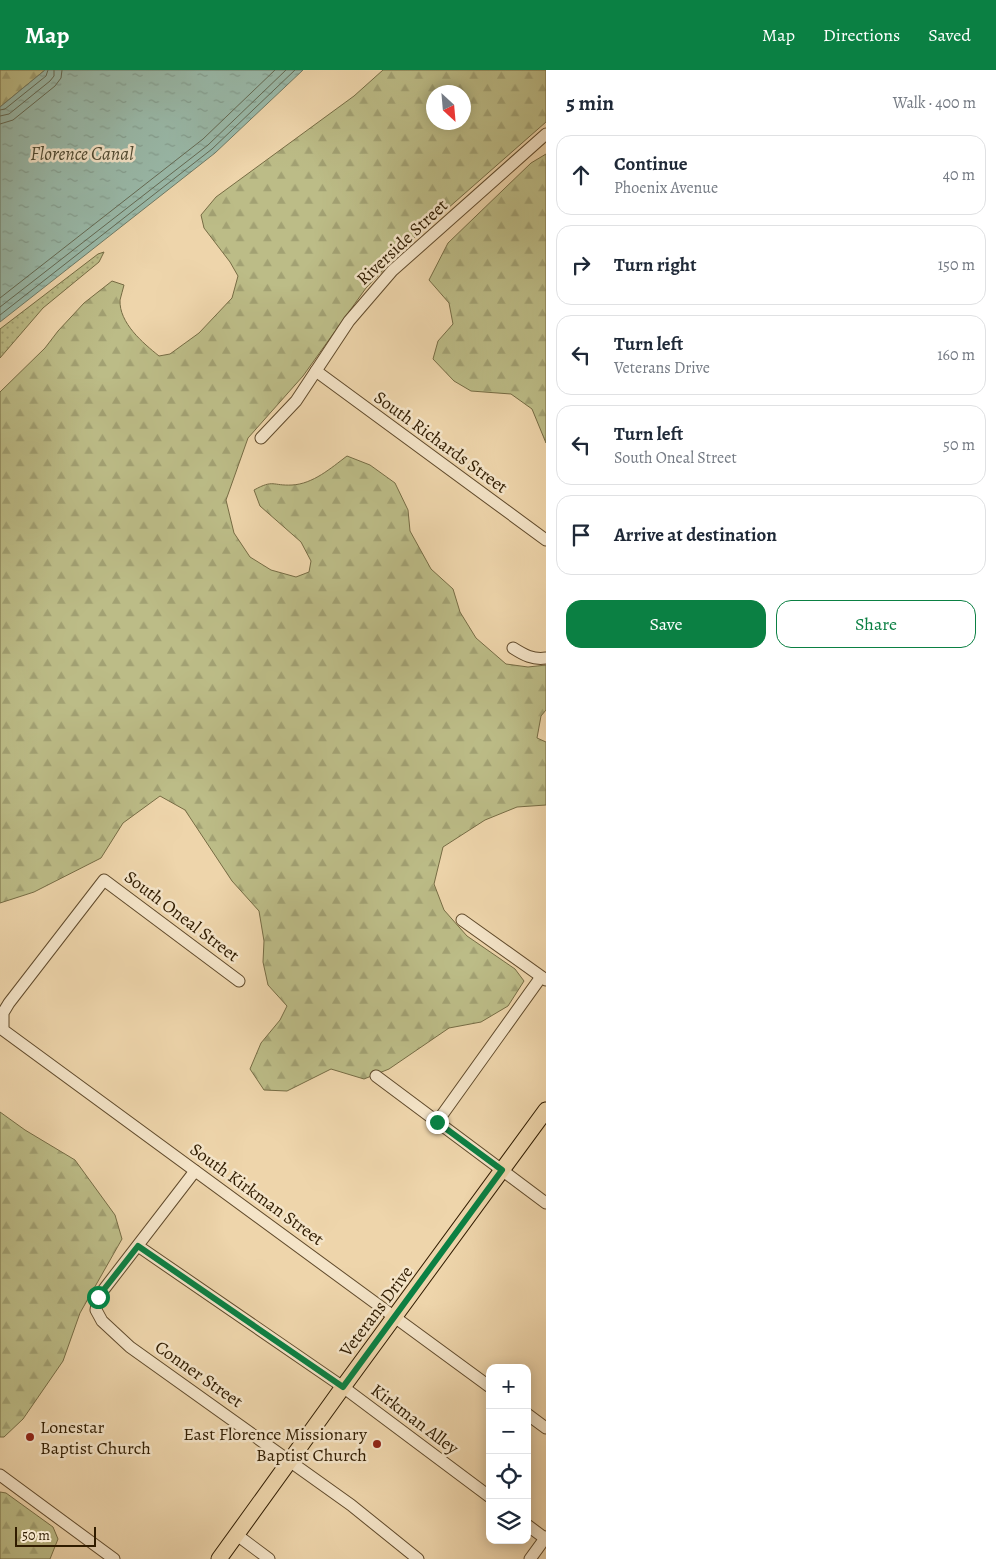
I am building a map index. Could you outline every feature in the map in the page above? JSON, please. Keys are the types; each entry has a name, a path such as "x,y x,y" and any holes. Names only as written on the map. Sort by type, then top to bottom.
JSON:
{"main road":[{"name":"Veterans Drive","path":"219,1559 546,1110"}],"street":[{"name":"Riverside Street","path":"261,438 296,401 348,321 392,271 546,134"},
{"name":"South Richards Street","path":"316,371 546,540"},
{"path":"513,648 525,656 539,659 546,658"},
{"name":"South Oneal Street","path":"3,1030 3,1013 9,1003 104,880 239,981"},
{"path":"437,1122 544,978 462,920"},
{"name":"South Kirkman Street","path":"3,1030 486,1384"},
{"path":"376,1076 546,1203"},
{"path":"138,1246 195,1171"},
{"name":"Conner Street","path":"138,1246 98,1297 96,1310 102,1321 130,1347 351,1505 418,1559"},
{"name":"Kirkman Alley","path":"138,1246 343,1387 486,1494"},
{"path":"531,1417 546,1428"},
{"path":"0,1475 114,1559"},
{"path":"530,1559 546,1538 531,1528"},
{"path":"237,1535 269,1559"}],"green space":[{"path":"0,70 45,70 0,107"},
{"path":"383,70 546,70 546,122 414,238 366,288 303,376 248,438 226,500 234,533 250,557 271,570 296,577 309,572 311,561 301,542 260,506 254,490 270,484 292,485 307,482 321,475 347,456 370,465 395,483 408,510 410,531 431,569 453,589 460,612 476,638 506,664 528,667 546,665 546,710 541,716 537,738 546,742 546,805 517,807 485,820 443,847 434,884 444,910 467,936 515,969 524,981 508,1006 481,1022 449,1028 389,1069 364,1079 331,1069 287,1091 264,1090 250,1069 261,1043 280,1020 287,1006 268,985 263,962 264,941 259,911 232,881 185,810 160,796 123,823 101,858 34,892 0,903 0,392 45,348 84,303 112,281 124,285 120,300 123,317 139,339 159,356 170,354 199,333 232,298 238,276 230,262 204,228 201,215 216,197 354,96"},
{"path":"546,154 546,443 532,409 511,394 471,391 454,381 433,359 438,341 453,324 449,303 429,280 448,243 531,163"},
{"path":"104,252 99,262 43,308 0,358 0,329 98,254"},
{"path":"0,1112 25,1130 75,1160 115,1215 122,1239 80,1313 63,1361 23,1419 4,1437 0,1437"},
{"path":"0,1492 6,1493 53,1527 58,1539 50,1559 0,1559"}],"water":[{"name":"Florence Canal","path":"45,70 303,70 215,153 0,322 0,107"}],"place":[{"name":"Lonestar Baptist Church","path":"30,1437"},
{"name":"East Florence Missionary Baptist Church","path":"377,1444"}],"route":[{"path":"98,1297 138,1246 343,1387 502,1170 437,1122"}]}
